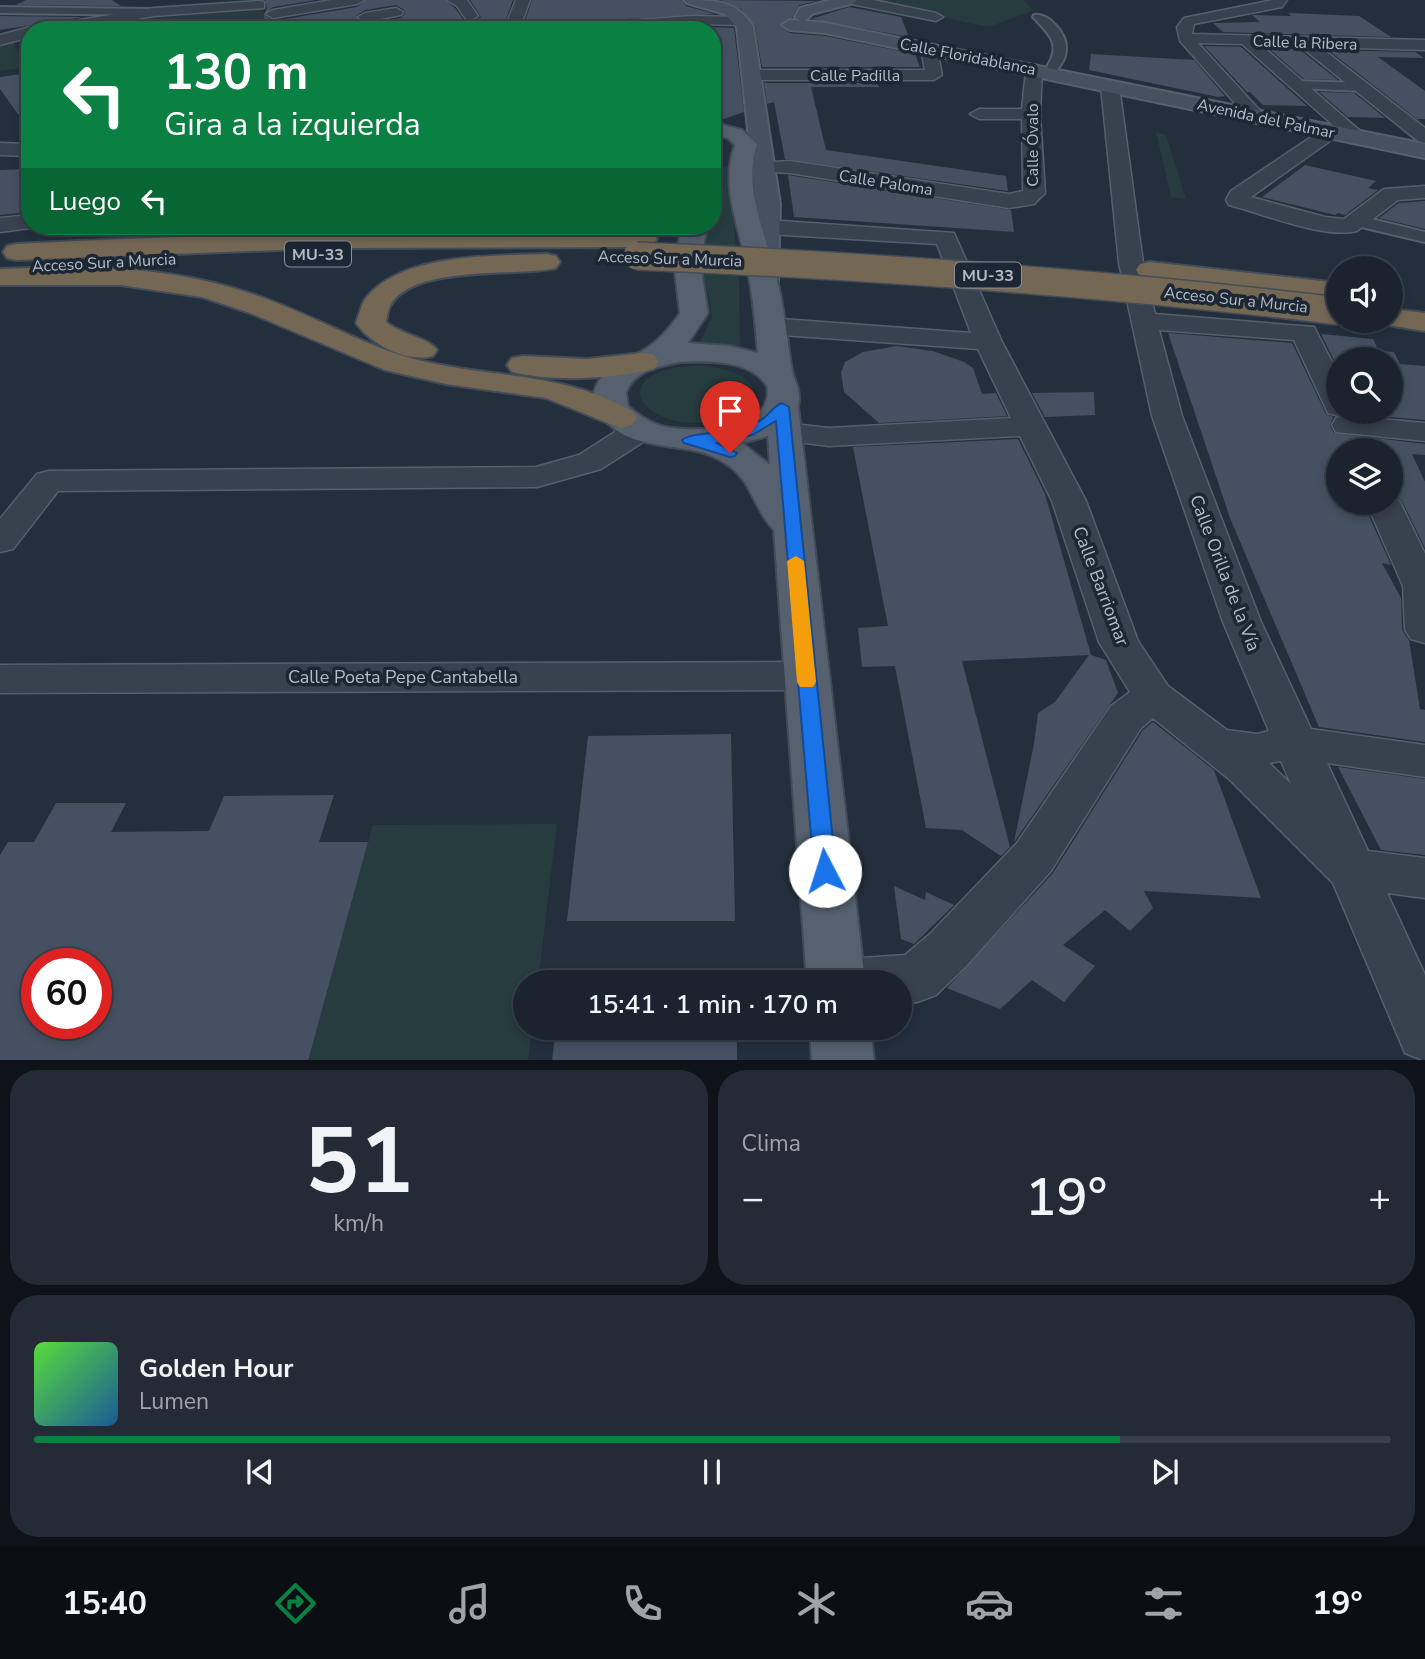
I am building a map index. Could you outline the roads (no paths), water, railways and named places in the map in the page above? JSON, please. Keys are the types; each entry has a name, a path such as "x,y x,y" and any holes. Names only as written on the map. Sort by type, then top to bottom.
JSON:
{"highway":[{"path":"0,246 97,235"},
{"path":"563,235 640,247"},
{"name":"Acceso Sur a Murcia","path":"0,253 290,240 542,237 1126,287 1326,310"},
{"path":"640,247 433,272 407,280 386,292 371,311 371,323 379,332 395,341 420,350 458,356 569,368 648,360"},
{"name":"Acceso Sur a Murcia","path":"0,268 279,255 640,247 946,253 1098,265 1326,290"},
{"path":"0,277 132,278 205,289 278,313 383,359 421,370 548,388 595,403 630,424"},
{"path":"1403,299 1425,302"},
{"path":"1403,319 1425,322"}],"main road":[{"name":"Calle Floridablanca","path":"692,0 767,22 825,27 1110,86"},
{"path":"835,970 781,405 768,326 764,281 767,227 764,167 750,75 767,22 851,0"},
{"name":"Avenida del Palmar","path":"1110,86 1424,147"},
{"path":"721,127 746,123 754,112"},
{"path":"721,130 735,134 745,141 746,147 739,163 744,204 764,281"},
{"path":"692,235 687,262 694,313 679,336 648,360 621,375 610,392 613,410 630,424 661,436 721,449 756,470 769,486 793,536"},
{"path":"648,360 680,353 723,354 748,360 781,405"},
{"path":"689,440 719,438 747,432 769,421 781,405"},
{"path":"841,1040 843,1060"}],"street":[{"path":"130,0 154,12"},
{"path":"273,14 358,0"},
{"path":"454,0 462,3 471,16"},
{"path":"515,21 523,0"},
{"path":"851,0 936,17"},
{"path":"1255,115 1185,38 1184,27 1189,21 1277,4 1280,0"},
{"path":"98,21 154,12 256,3 286,21"},
{"path":"0,10 154,12"},
{"path":"372,21 365,17 396,12"},
{"path":"1038,17 1059,36 1062,46 1053,67"},
{"path":"721,24 767,22"},
{"path":"721,33 767,22"},
{"path":"0,40 21,34"},
{"name":"Calle la Ribera","path":"1185,38 1421,47"},
{"path":"1246,40 1344,130"},
{"path":"1306,43 1412,121 1424,147"},
{"name":"Calle Padilla","path":"750,75 934,75 929,48"},
{"path":"1329,60 1357,60"},
{"path":"1384,61 1425,61"},
{"name":"Calle Óvalo","path":"1009,201 1026,199 1034,193 1031,114 1034,70"},
{"path":"1298,85 1364,87"},
{"name":"Calle Orilla de la Vía","path":"1110,86 1126,224 1143,321 1167,416 1218,562 1293,742 1425,1035"},
{"path":"978,114 1031,114"},
{"path":"1412,121 1344,130 1238,196 1237,200 1329,225 1349,226 1392,194 1425,192"},
{"path":"0,149 21,150"},
{"name":"Calle Paloma","path":"764,167 790,167 1009,201"},
{"path":"767,227 875,216 866,178"},
{"name":"Calle Barriomar","path":"875,216 946,238 988,342 1069,501 1119,642 1153,696"},
{"path":"1359,220 1425,237"},
{"path":"0,225 21,223"},
{"path":"1143,321 1304,333 1326,380"},
{"path":"768,326 988,342"},
{"path":"781,405 829,438 1029,426"},
{"path":"0,541 49,481 518,478 555,473 590,462 630,424"},
{"path":"1355,424 1425,432"},
{"path":"1389,515 1423,586 1425,630"},
{"name":"Calle Poeta Pepe Cantabella","path":"0,679 806,676"},
{"path":"912,978 917,978 948,950 1034,857 1126,717 1153,696 1245,767 1350,869 1425,878"},
{"path":"1215,744 1257,750 1293,742 1425,761"}]}
